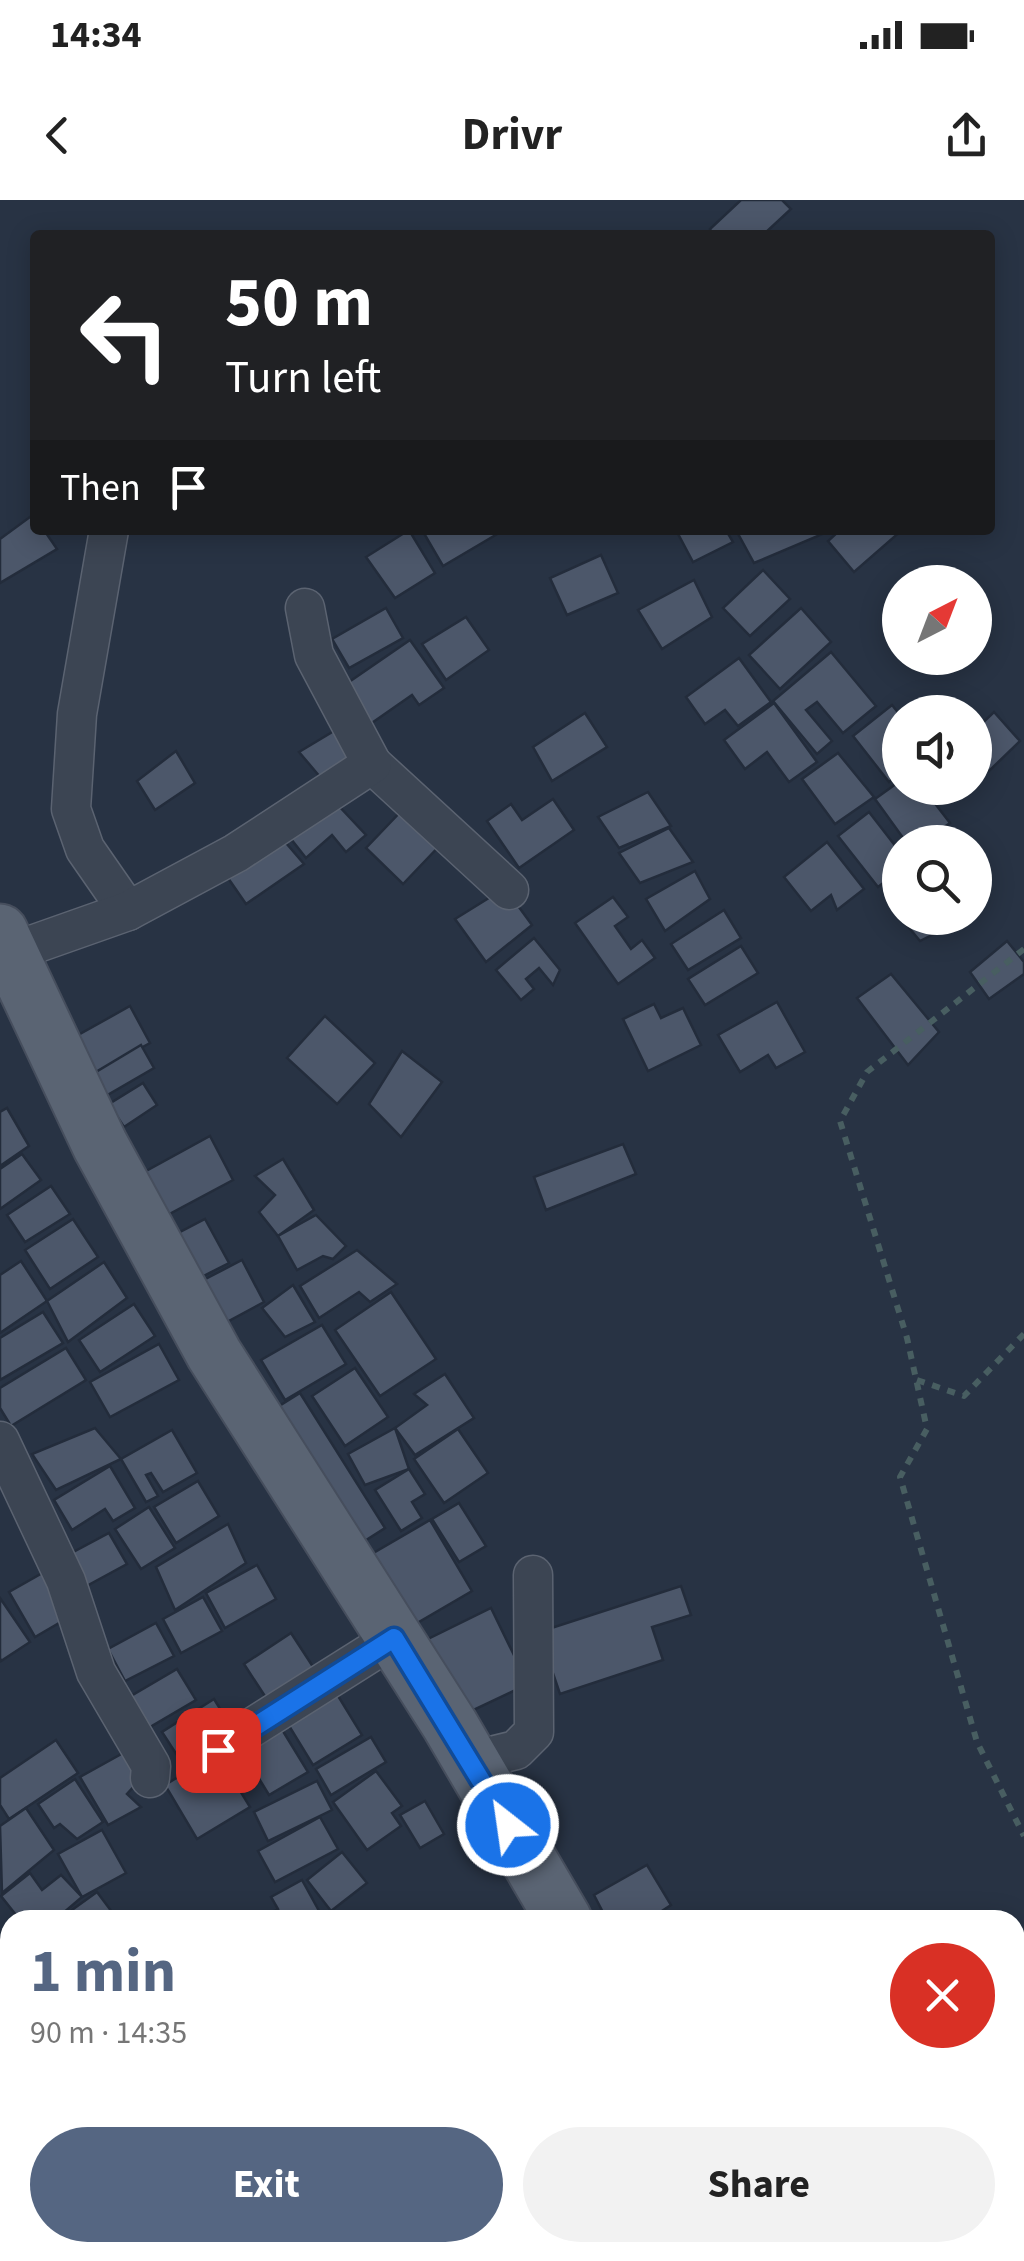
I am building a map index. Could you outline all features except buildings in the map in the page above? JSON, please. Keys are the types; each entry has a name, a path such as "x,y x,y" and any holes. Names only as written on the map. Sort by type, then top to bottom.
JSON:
{"main road":[{"path":"5,943 100,1145 214,1354 471,1761 558,1910"}],"street":[{"path":"108,535 77,714 71,809 85,849 128,910"},
{"path":"305,608 314,656 372,764 509,890"},
{"path":"5,943 128,910 236,853 372,764"},
{"path":"0,1441 66,1581 96,1672 151,1766 150,1778"},
{"path":"471,1761 516,1750 534,1732 533,1575"},
{"path":"218,1750 394,1638"}],"path":[{"path":"1024,949 868,1072 840,1121 927,1429 900,1477 977,1742 1024,1836"},
{"path":"916,1380 964,1396 1024,1334"}],"route":[{"path":"218,1750 394,1638 508,1825"}]}
